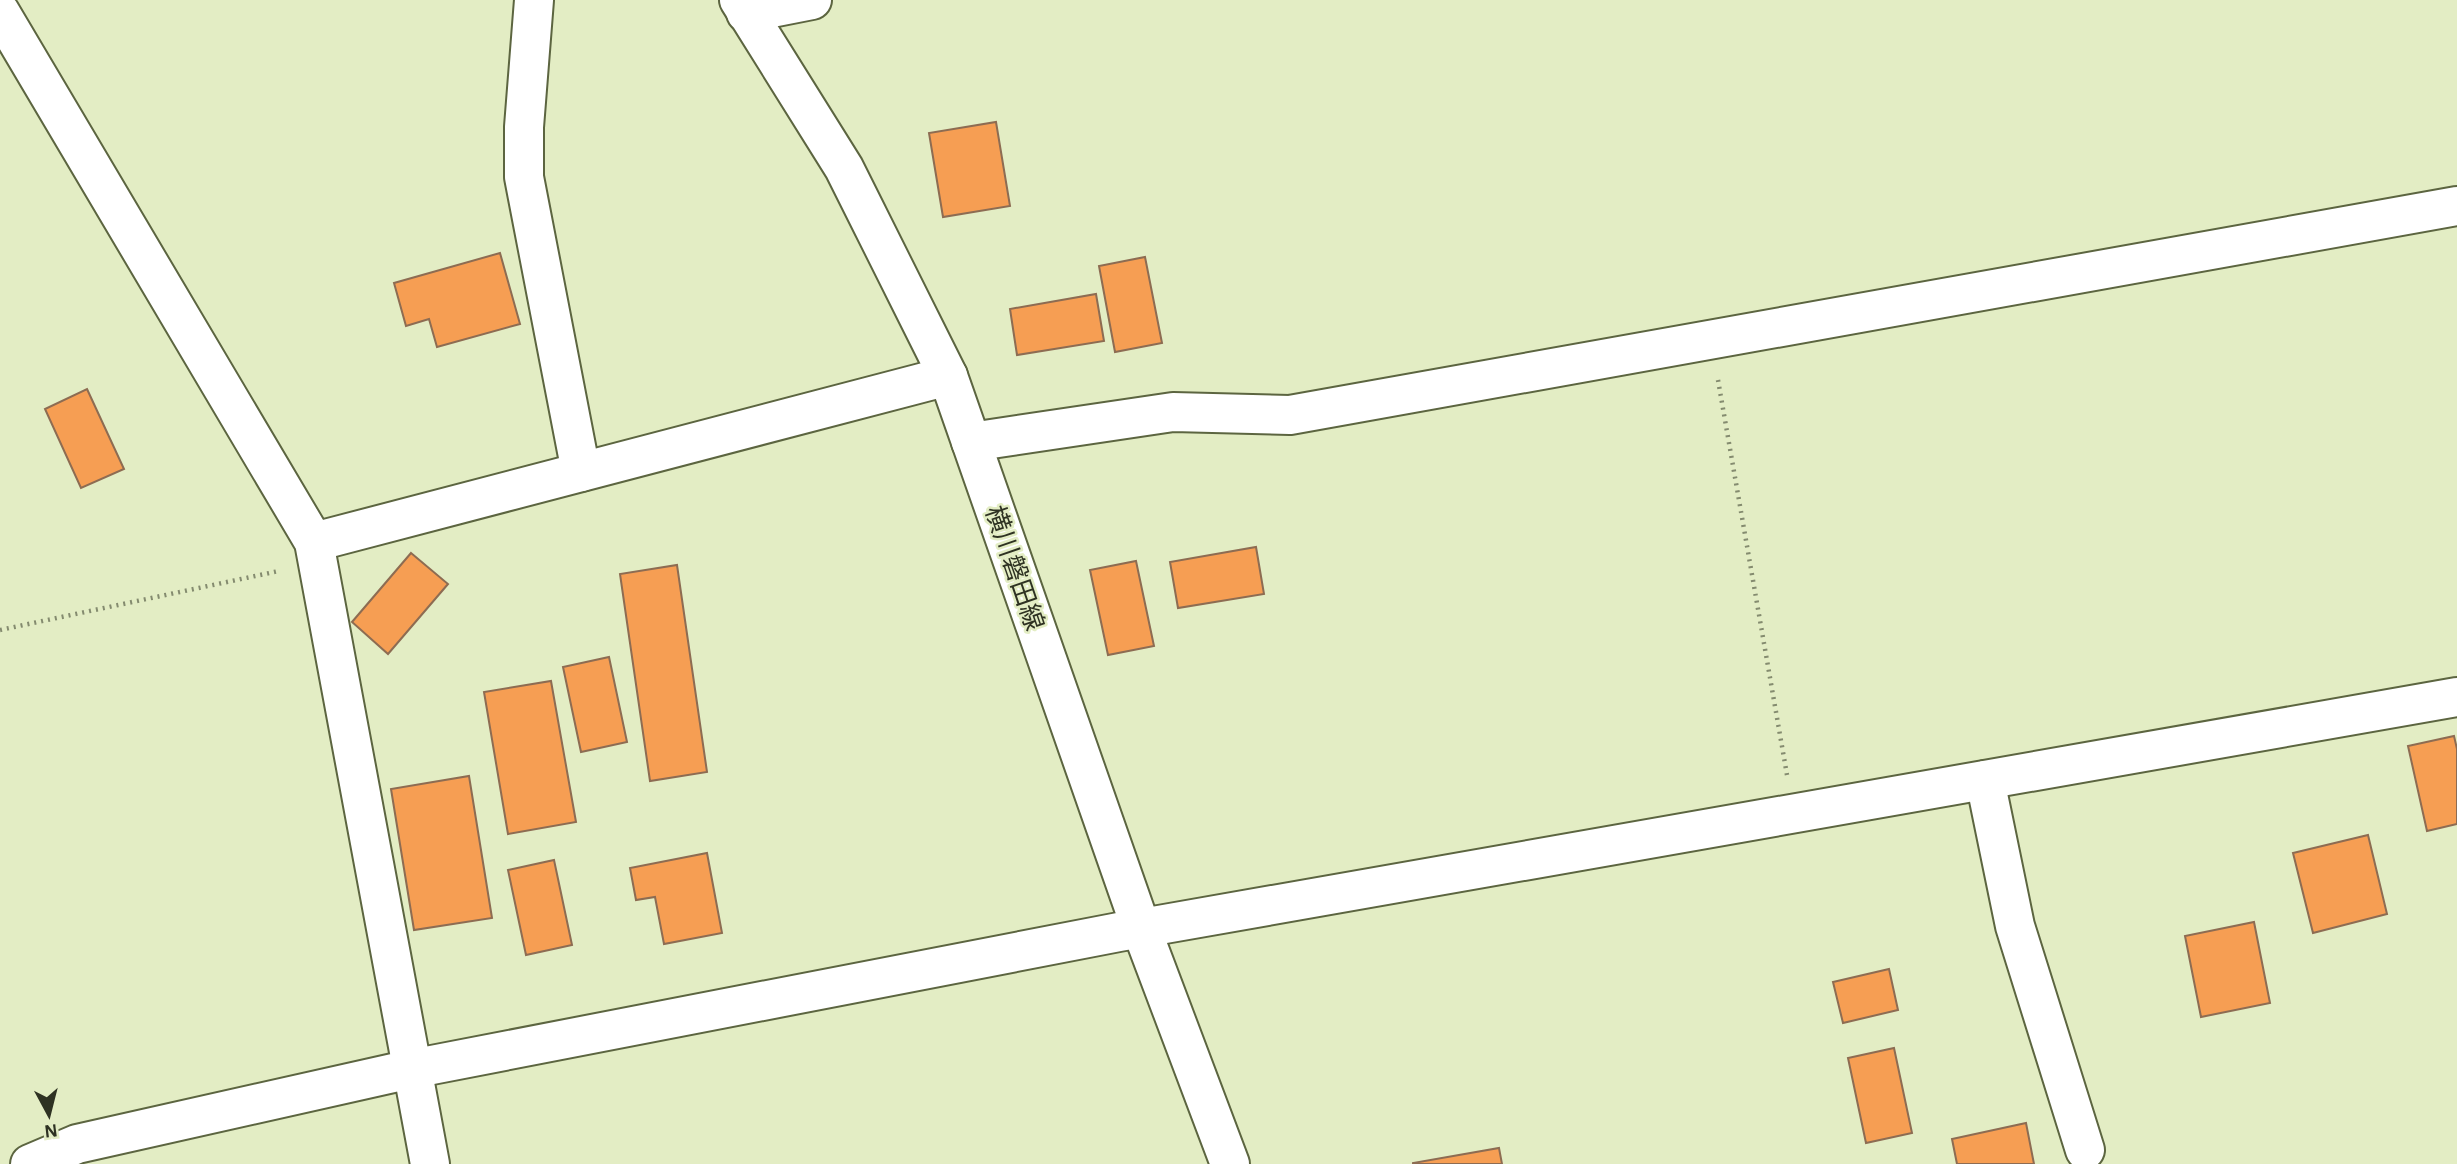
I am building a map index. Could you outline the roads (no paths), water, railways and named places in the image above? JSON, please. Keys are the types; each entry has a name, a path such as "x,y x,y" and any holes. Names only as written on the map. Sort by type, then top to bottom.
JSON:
{"street":[{"path":"534,0 524,127 524,177 581,472"},
{"path":"742,7 813,0"},
{"name":"横川磐田線","path":"742,7 844,168 948,376 1141,928 1230,1164"},
{"path":"0,12 316,553 430,1164"},
{"path":"971,442 1173,412 1290,415 2457,205"},
{"path":"316,553 581,472 948,376"},
{"path":"30,1164 77,1144 411,1069 1141,928 2457,697"},
{"path":"1984,780 2015,926 2085,1150"}]}
